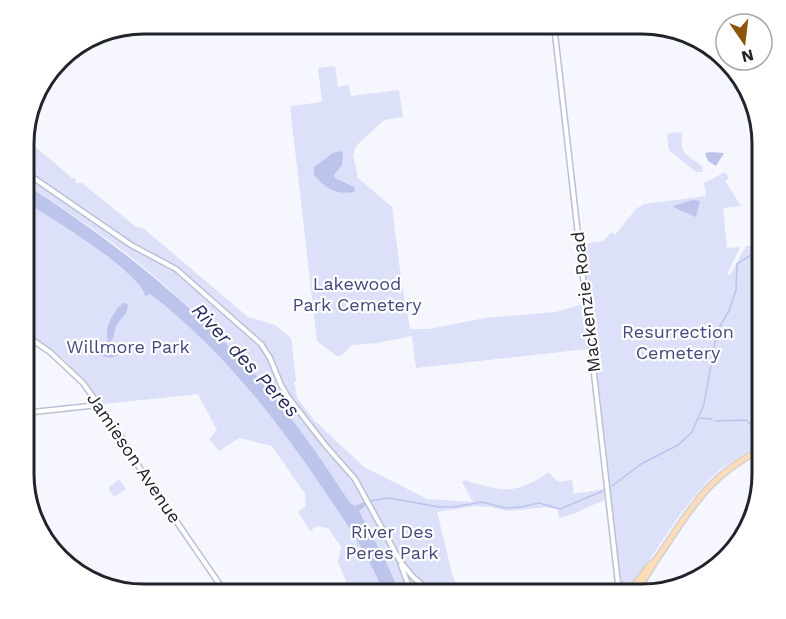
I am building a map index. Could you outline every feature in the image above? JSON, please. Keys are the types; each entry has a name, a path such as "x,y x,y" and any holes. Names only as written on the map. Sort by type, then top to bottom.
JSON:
{"main road":[{"name":"Mackenzie Road","path":"555,35 619,583 622,585"},
{"path":"34,178 131,245 176,268 258,341 270,358 286,395 326,446 353,475 400,561 408,585"},
{"name":"Jamieson Avenue","path":"35,342 50,352 83,383 220,584"},
{"path":"35,412 98,405"},
{"path":"638,585 708,485 732,465 751,455"},
{"path":"400,561 422,585"},
{"path":"619,583 624,585"}],"green space":[{"name":"Lakewood Park Cemetery","path":"335,66 338,87 349,85 351,96 399,90 403,117 384,120 356,146 353,155 358,178 392,207 410,329 429,329 485,318 556,312 583,304 588,349 416,368 412,336 352,345 342,355 337,356 317,341 290,106 322,102 318,68"},
{"path":"682,133 684,151 703,168 702,172 696,172 669,150 667,134"},
{"path":"34,146 72,178 75,178 76,183 82,183 136,227 143,228 248,317 275,325 291,338 297,398 315,421 364,467 427,499 473,502 462,482 465,480 489,487 508,489 527,485 549,472 558,482 572,480 574,494 604,489 604,501 559,518 558,510 547,507 507,511 475,506 437,512 456,585 348,584 338,562 341,547 328,528 317,526 310,531 298,512 306,506 305,494 272,446 239,438 219,451 209,439 217,430 198,394 104,404 65,360 35,337 34,207 53,218 133,277 148,295 150,294 194,330 248,387 264,386 182,301 153,275 34,190"},
{"name":"Resurrection Cemetery","path":"725,172 729,178 725,181 741,206 723,208 727,248 740,247 727,275 730,275 746,246 752,245 751,451 725,466 702,487 632,584 624,585 620,576 583,244 603,241 612,232 615,235 636,209 644,204 706,196 704,183"},
{"path":"119,479 126,489 114,497 108,488"}],"shaded area":[{"path":"340,151 343,153 342,165 334,175 335,178 354,187 355,192 342,193 332,190 314,175 314,167 333,153"},
{"path":"705,153 724,153 716,166 708,161"},
{"name":"River des Peres","path":"34,190 90,228 152,276 238,356 290,417 351,504 355,506 364,502 366,505 359,511 396,585 380,584 359,544 309,468 269,414 225,362 176,315 150,294 145,296 140,286 129,274 72,231 34,208"},
{"path":"693,200 700,201 696,217 673,207 675,205"},
{"path":"123,303 128,304 126,312 116,327 111,341 111,346 117,348 118,355 111,358 93,354 91,351 95,344 107,346 109,323"}],"waterway":[{"path":"612,486 641,464 678,445 692,432 704,404 717,331 729,311 736,290 737,264 752,255"},
{"path":"699,418 712,419"},
{"path":"715,421 746,420 751,426"},
{"path":"364,504 389,498 439,507 482,502 505,508 539,503 560,509 603,491"}],"park label":[{"name":"Willmore Park","path":"128,347"},
{"name":"River Des Peres Park","path":"392,542"}]}
